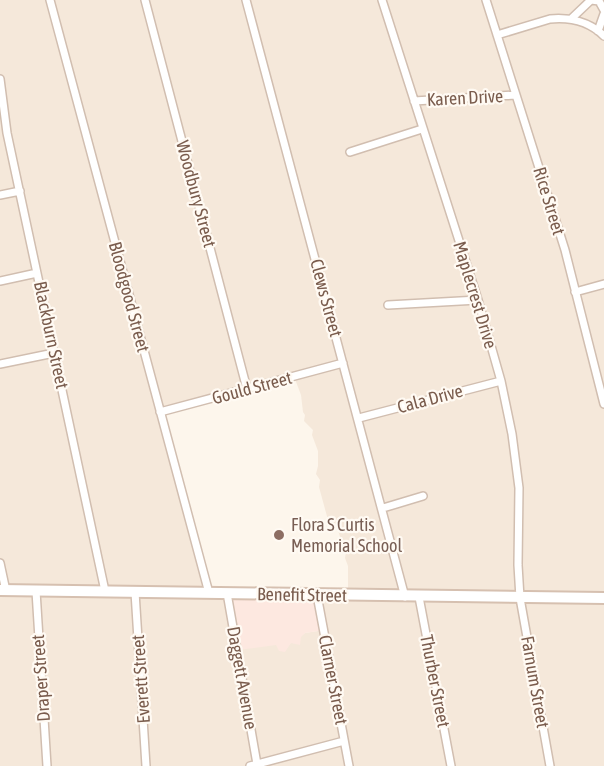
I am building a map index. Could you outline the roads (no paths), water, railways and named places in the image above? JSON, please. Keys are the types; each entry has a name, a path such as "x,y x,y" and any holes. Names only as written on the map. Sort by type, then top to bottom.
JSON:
{"street":[{"name":"Bloodgood Street","path":"50,0 209,593"},
{"name":"Woodbury Street","path":"145,0 248,389"},
{"name":"Clews Street","path":"246,0 405,597"},
{"name":"Maplecrest Drive","path":"382,0 478,300 501,381 512,434 519,488 520,598"},
{"name":"Rice Street","path":"486,0 551,204 602,385 604,404"},
{"path":"497,35 550,19 571,19 601,34 604,12 599,2 591,0 571,19"},
{"name":"Blackburn Street","path":"0,79 7,133 105,591"},
{"name":"Karen Drive","path":"414,101 515,95"},
{"path":"350,152 422,129"},
{"path":"0,195 20,191"},
{"path":"0,280 37,273"},
{"path":"575,292 604,284"},
{"path":"388,305 478,300"},
{"path":"0,364 54,353"},
{"name":"Gould Street","path":"160,412 343,363"},
{"name":"Cala Drive","path":"359,418 501,381"},
{"path":"382,507 423,496"},
{"path":"0,563 3,590"},
{"name":"Benefit Street","path":"3,590 604,598"},
{"name":"Draper Street","path":"36,591 47,766"},
{"name":"Everett Street","path":"135,592 146,766"},
{"name":"Daggett Avenue","path":"228,593 253,765"},
{"name":"Clarner Street","path":"317,595 349,766"},
{"name":"Thurber Street","path":"419,597 451,766"},
{"name":"Farnum Street","path":"520,598 550,766"},
{"path":"253,765 345,741"}],"place":[{"name":"Flora S Curtis Memorial School","path":"279,535"}]}
